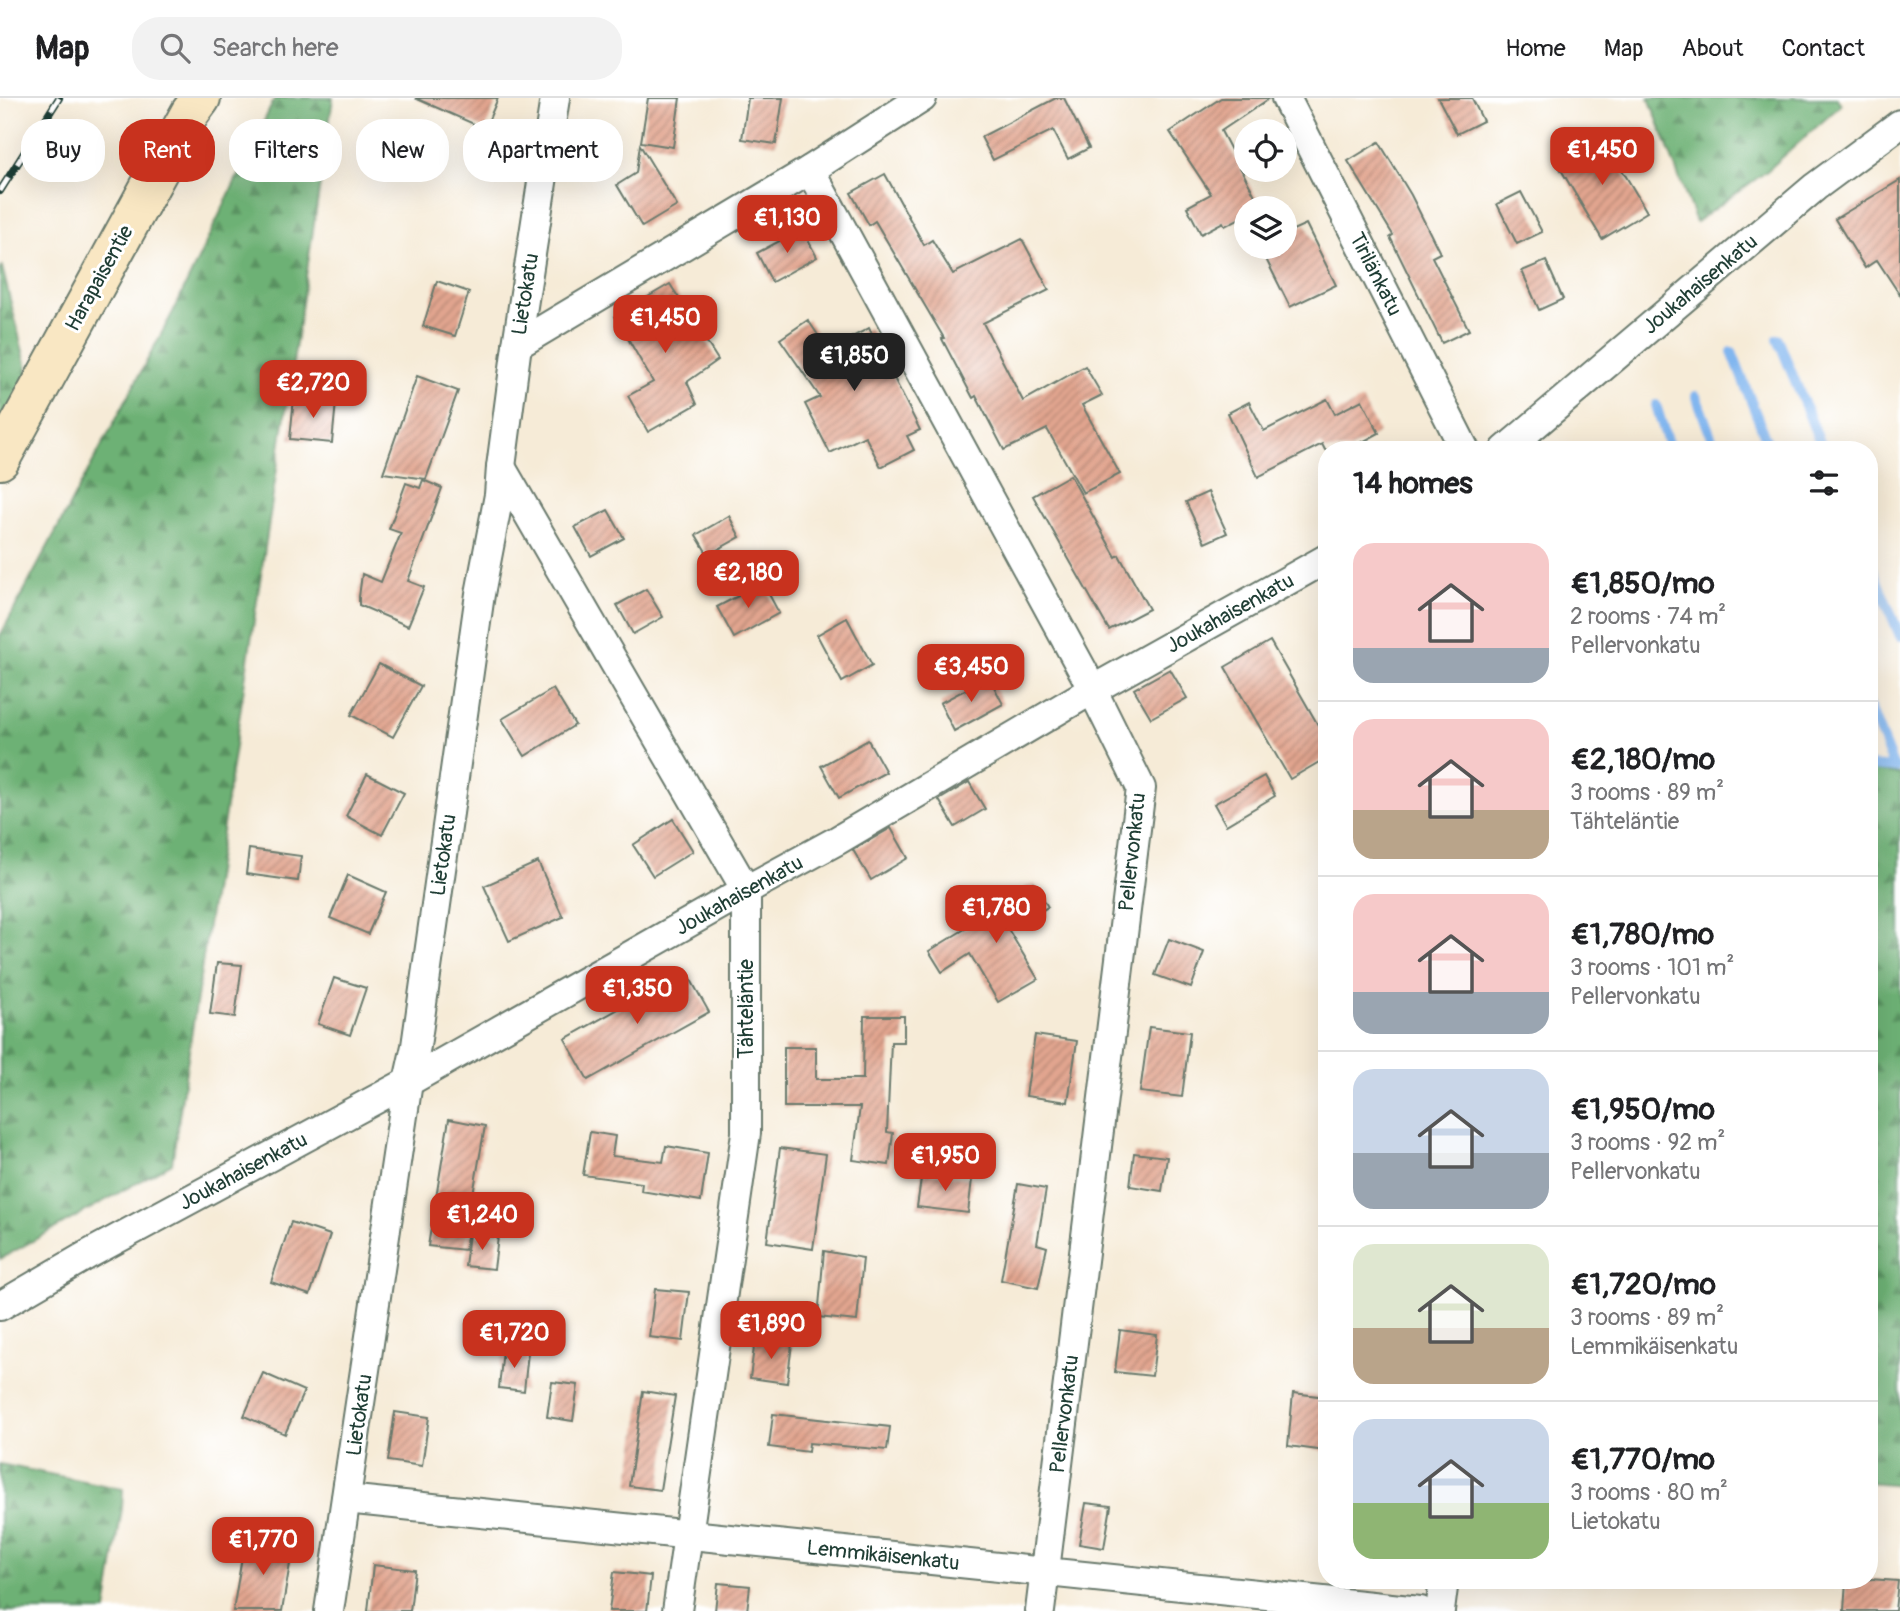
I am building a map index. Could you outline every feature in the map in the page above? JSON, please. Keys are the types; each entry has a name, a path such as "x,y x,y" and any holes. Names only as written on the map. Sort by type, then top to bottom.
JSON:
{"main road":[{"name":"Harapaisentie","path":"0,460 201,98"}],"street":[{"name":"Lietokatu","path":"329,1611 408,1082 416,1046 480,594 499,495 517,345 555,98"},
{"path":"517,345 810,170 922,98"},
{"name":"Tirilänkatu","path":"1286,98 1460,441"},
{"name":"Joukahaisenkatu","path":"1516,441 1815,187 1900,124"},
{"name":"Pellervonkatu","path":"810,170 1092,690 1141,788 1040,1611"},
{"path":"501,467 746,890"},
{"name":"Joukahaisenkatu","path":"0,1306 89,1254 408,1082 838,840 1092,690 1318,563"},
{"name":"Tähteläntie","path":"677,1611 746,1133 746,890"},
{"name":"Lemmikäisenkatu","path":"346,1499 1420,1611"},
{"path":"1440,1611 1443,1589"}],"green space":[{"path":"275,98 333,98 330,119 265,119"},
{"path":"1649,98 1837,98 1841,105 1767,171 1696,222"},
{"path":"235,182 320,182 172,1163 0,1259 0,636 173,312"},
{"path":"2,267 30,380 0,427 0,270"},
{"path":"1878,771 1900,774 1900,1485 1878,1483"},
{"path":"0,1464 123,1489 106,1611 0,1611"}],"building":[{"path":"415,98 498,98 489,119 463,119"},
{"path":"648,98 680,98 673,147 641,142"},
{"path":"748,98 783,98 776,144 742,139"},
{"path":"1056,98 1064,98 1089,148 1068,159 1053,130 993,160 981,137"},
{"path":"1221,98 1270,98 1239,119 1234,119 1234,122 1221,131 1234,156 1234,182 1248,182 1255,196 1234,196 1234,221 1225,226 1223,222 1201,234 1187,207 1211,194 1170,132"},
{"path":"1438,98 1472,98 1483,121 1457,134"},
{"path":"1602,136 1647,212 1602,239 1557,163"},
{"path":"1379,142 1411,195 1440,253 1432,257 1469,330 1442,343 1390,237 1393,235 1348,161"},
{"path":"640,145 677,206 642,227 617,185 636,173"},
{"path":"885,174 924,245 932,240 953,274 1022,239 1049,290 983,323 1023,401 1085,366 1102,395 1082,405 1120,474 1083,493 1047,429 1004,450 976,396 973,398 942,339 944,338 875,221 869,225 851,193"},
{"path":"1900,180 1900,295 1877,260 1865,268 1835,219"},
{"path":"1521,192 1542,232 1517,244 1497,204"},
{"path":"1306,224 1336,285 1290,307 1266,259 1297,259 1297,228"},
{"path":"802,229 817,257 772,282 757,253"},
{"path":"1546,261 1563,299 1539,310 1522,271"},
{"path":"437,281 469,292 455,336 423,326"},
{"path":"670,284 718,360 687,382 697,404 648,432 628,396 653,382 615,316"},
{"path":"808,320 828,350 869,328 920,430 907,436 914,450 881,467 865,436 830,453 805,404 820,397 780,339"},
{"path":"417,376 458,391 426,479 383,473"},
{"path":"294,398 336,402 332,443 290,439"},
{"path":"1327,399 1335,414 1362,400 1379,433 1364,441 1318,441 1318,446 1258,477 1228,413 1249,402 1264,431"},
{"path":"1070,475 1149,609 1109,630 1033,496"},
{"path":"423,480 442,488 408,581 424,587 408,626 359,605 359,597 362,574 381,582 401,533 389,529 406,483 420,488"},
{"path":"1208,492 1227,533 1205,543 1186,502"},
{"path":"608,510 624,538 591,556 575,527"},
{"path":"729,516 740,537 708,555 696,535"},
{"path":"763,583 779,613 734,638 717,607"},
{"path":"646,589 663,617 633,634 617,605"},
{"path":"847,618 872,665 842,682 817,635"},
{"path":"1270,641 1318,725 1318,763 1290,779 1225,667"},
{"path":"379,664 421,686 393,737 351,715"},
{"path":"1170,669 1187,698 1151,718 1134,689"},
{"path":"989,677 1003,704 954,731 940,703"},
{"path":"553,689 575,725 525,756 502,719"},
{"path":"868,740 886,772 839,798 821,766"},
{"path":"367,774 404,793 382,835 346,816"},
{"path":"1264,776 1275,796 1226,825 1214,804"},
{"path":"969,782 985,809 955,827 939,800"},
{"path":"673,819 693,851 653,876 633,845"},
{"path":"891,828 908,858 871,880 853,850"},
{"path":"249,849 301,856 298,881 246,874"},
{"path":"538,862 563,917 509,941 484,886"},
{"path":"348,875 386,892 368,934 330,918"},
{"path":"1034,883 1048,907 1008,929 1038,979 998,1002 970,954 942,972 929,951 1004,905 1002,901"},
{"path":"1169,939 1204,952 1191,988 1155,975"},
{"path":"217,963 242,965 235,1017 210,1014"},
{"path":"686,971 709,1012 588,1080 565,1039"},
{"path":"334,978 366,988 350,1035 318,1024"},
{"path":"864,1016 904,1016 904,1042 891,1042 887,1132 893,1133 889,1165 853,1160 860,1107 784,1107 784,1047 816,1047 816,1079 863,1079"},
{"path":"1149,1027 1190,1032 1182,1097 1140,1092"},
{"path":"1035,1035 1077,1041 1068,1102 1026,1096"},
{"path":"449,1119 485,1126 465,1250 428,1246"},
{"path":"590,1132 615,1136 612,1156 663,1162 666,1146 708,1153 701,1201 641,1191 642,1183 583,1175"},
{"path":"780,1148 826,1154 813,1249 767,1242"},
{"path":"1134,1153 1167,1157 1162,1191 1130,1186"},
{"path":"922,1172 972,1179 968,1213 917,1207"},
{"path":"1018,1184 1046,1189 1037,1244 1047,1247 1038,1288 1001,1280"},
{"path":"291,1222 330,1235 310,1295 271,1282"},
{"path":"469,1234 498,1237 494,1269 465,1266"},
{"path":"824,1251 863,1258 857,1321 818,1317"},
{"path":"655,1289 689,1292 683,1341 649,1337"},
{"path":"1120,1330 1157,1335 1152,1376 1115,1372"},
{"path":"755,1340 792,1344 787,1383 750,1378"},
{"path":"503,1349 528,1352 524,1391 499,1388"},
{"path":"263,1373 304,1391 285,1434 244,1416"},
{"path":"552,1382 578,1385 573,1421 547,1417"},
{"path":"643,1391 675,1396 660,1490 629,1486"},
{"path":"1293,1393 1318,1396 1318,1450 1288,1446"},
{"path":"395,1412 429,1417 422,1466 388,1461"},
{"path":"773,1414 890,1427 887,1450 809,1443 808,1452 769,1447"},
{"path":"1086,1503 1111,1506 1104,1548 1079,1544"},
{"path":"245,1539 293,1546 282,1611 233,1611"},
{"path":"373,1565 415,1570 410,1611 368,1611"},
{"path":"614,1572 651,1576 647,1611 609,1611"},
{"path":"1878,1580 1898,1581 1895,1611 1844,1611 1845,1589 1878,1589"},
{"path":"718,1583 750,1586 747,1611 715,1611"}],"waterway":[{"path":"1778,339 1819,441"},
{"path":"1732,352 1767,441"},
{"path":"1696,396 1713,441"},
{"path":"1656,405 1667,441"},
{"path":"1878,583 1900,636"},
{"path":"1878,728 1894,768"},
{"path":"1878,767 1896,768"}],"railway":[{"path":"0,191 59,98"}]}
